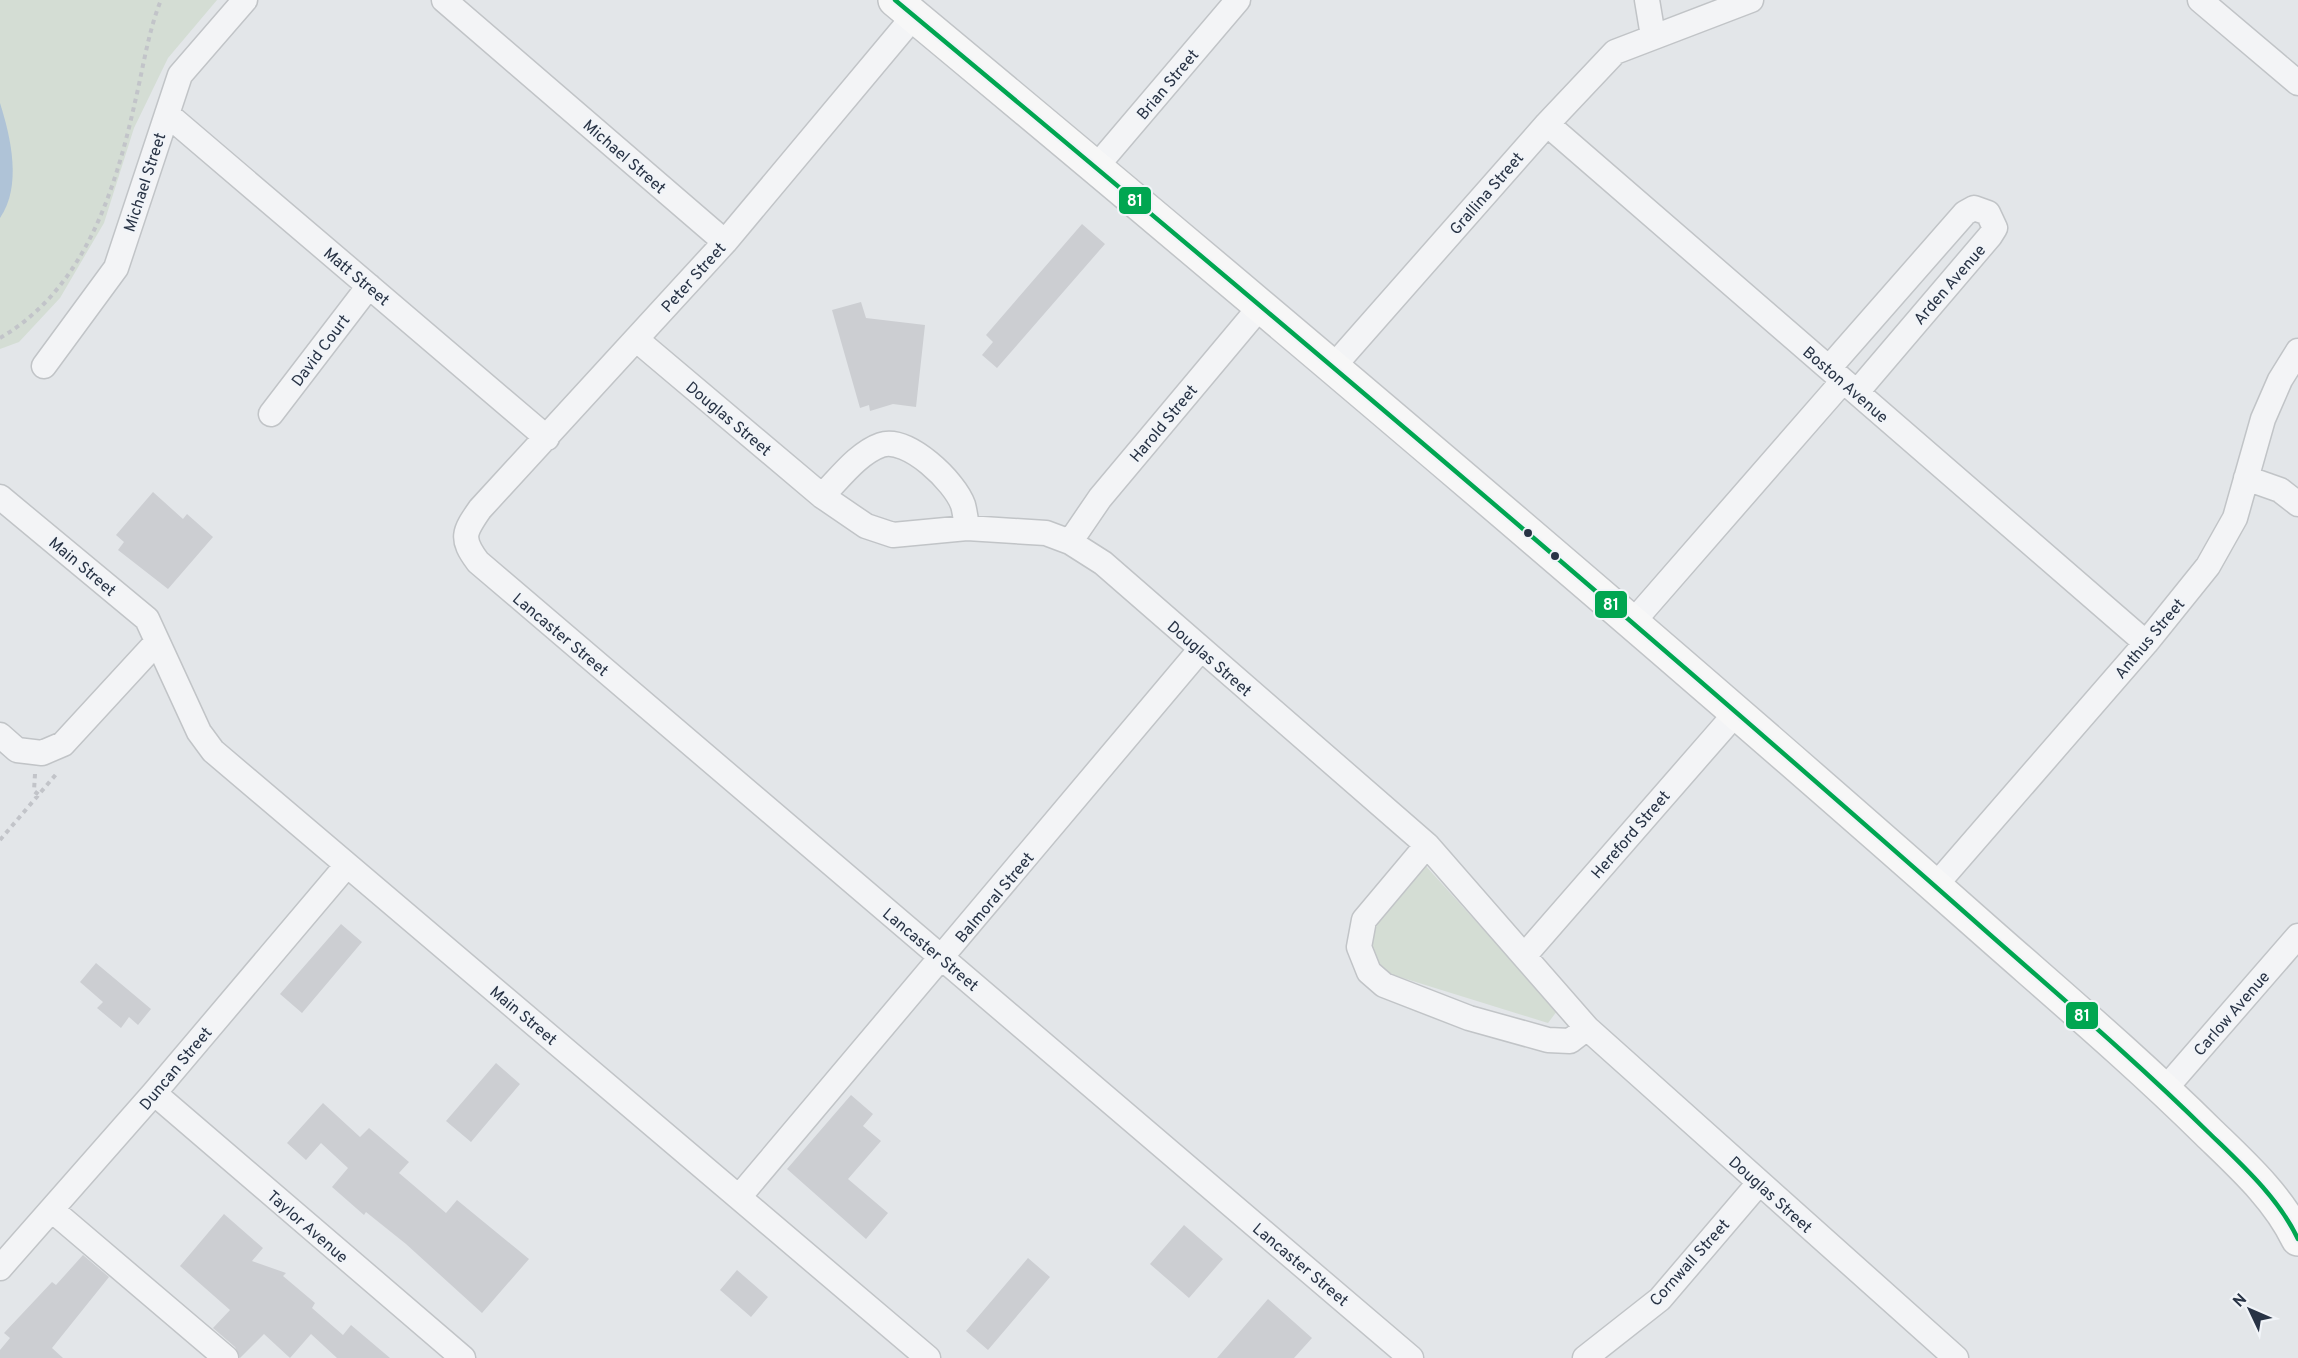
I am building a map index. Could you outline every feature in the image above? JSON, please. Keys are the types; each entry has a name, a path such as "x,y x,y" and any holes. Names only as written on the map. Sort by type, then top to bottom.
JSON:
{"main road":[{"path":"904,8 1096,167 1632,623 2165,1089 2233,1156 2287,1216 2298,1239"}],"street":[{"name":"Michael Street","path":"44,366 116,268 180,75 244,0"},
{"name":"Michael Street","path":"444,0 725,242"},
{"name":"Brian Street","path":"1096,167 1238,0"},
{"path":"1647,0 1653,36"},
{"name":"Grallina Street","path":"1332,368 1547,124 1615,52 1653,36 1704,9 1751,0"},
{"path":"2200,0 2298,83"},
{"name":"Peter Street","path":"465,531 480,509 725,242 904,8"},
{"name":"Matt Street","path":"167,114 547,438"},
{"name":"Boston Avenue","path":"1547,124 2146,643"},
{"name":"Arden Avenue","path":"1632,623 1843,381 1990,236 1995,228 1988,213 1974,208 1965,213 1843,381"},
{"name":"David Court","path":"271,414 369,286"},
{"name":"Harold Street","path":"1070,542 1100,498 1260,308"},
{"name":"Douglas Street","path":"637,340 822,496 866,526 894,535 967,528 1046,533 1070,542 1103,563 1200,650 1427,845 1587,1028 1956,1358"},
{"name":"Anthus Street","path":"1935,886 2146,643 2208,566 2235,518 2262,419 2280,380 2298,351"},
{"path":"822,496 868,453 883,444 904,447 927,460 954,489 963,505 967,528"},
{"path":"2246,478 2280,490 2298,504"},
{"name":"Main Street","path":"0,497 147,619 199,732 209,746 928,1358"},
{"name":"Lancaster Street","path":"465,531 467,548 478,562 1411,1358"},
{"path":"0,735 17,750 42,753 63,744 156,642"},
{"name":"Balmoral Street","path":"739,1197 942,959 1200,650"},
{"name":"Hereford Street","path":"1524,956 1736,713"},
{"path":"1427,845 1364,920 1359,947 1369,972 1384,985 1469,1018 1548,1040 1570,1041 1587,1028"},
{"name":"Duncan Street","path":"0,1268 154,1093 347,865"},
{"name":"Carlow Avenue","path":"2165,1089 2298,936"},
{"name":"Taylor Avenue","path":"154,1093 463,1358"},
{"name":"Cornwall Street","path":"1585,1358 1660,1299 1759,1183"},
{"path":"52,1210 226,1358"}],"path":[{"path":"0,338 22,325 63,284 96,231 120,163 161,0"},
{"path":"35,770 34,791 39,795"},
{"path":"0,840 60,770"}],"shaded area":[{"path":"0,0 217,0 168,58 134,128 104,223 60,298 19,342 0,349"},
{"path":"1424,864 1557,1011 1548,1023 1390,974 1375,959 1370,944 1377,918 1394,894"}],"water":[{"path":"0,103 11,146 13,177 7,205 0,218"}],"building":[{"path":"1082,224 1105,244 997,368 982,355 993,342 986,335"},
{"path":"861,302 866,318 925,325 916,407 893,404 870,411 869,405 860,408 832,310"},
{"path":"153,492 183,519 187,514 213,537 168,589 118,550 124,542 116,535"},
{"path":"341,924 362,942 302,1013 280,994"},
{"path":"96,963 151,1009 138,1025 129,1017 121,1028 97,1008 103,1002 80,982"},
{"path":"496,1063 520,1084 471,1142 446,1121"},
{"path":"851,1095 873,1114 863,1126 881,1141 848,1179 888,1213 866,1239 787,1169"},
{"path":"323,1103 360,1137 369,1128 409,1162 399,1173 446,1213 457,1200 529,1259 482,1313 406,1244 366,1212 364,1215 332,1187 348,1168 321,1143 306,1160 287,1143"},
{"path":"224,1214 263,1248 252,1261 286,1273 283,1276 315,1303 312,1308 343,1335 351,1325 390,1358 337,1358 311,1334 290,1358 264,1334 240,1358 235,1347 213,1328 230,1310 180,1266"},
{"path":"1184,1225 1223,1259 1189,1298 1150,1264"},
{"path":"83,1255 109,1277 52,1348 63,1358 0,1358 0,1350 10,1338 4,1333 52,1282 56,1285"},
{"path":"1028,1258 1050,1277 988,1350 966,1331"},
{"path":"737,1270 768,1297 751,1317 720,1290"},
{"path":"1268,1299 1312,1338 1294,1358 1217,1358"}],"transit line":[{"name":"81","path":"895,0 1166,226 1570,569 2090,1023 2246,1169 2280,1209 2298,1239"}]}
